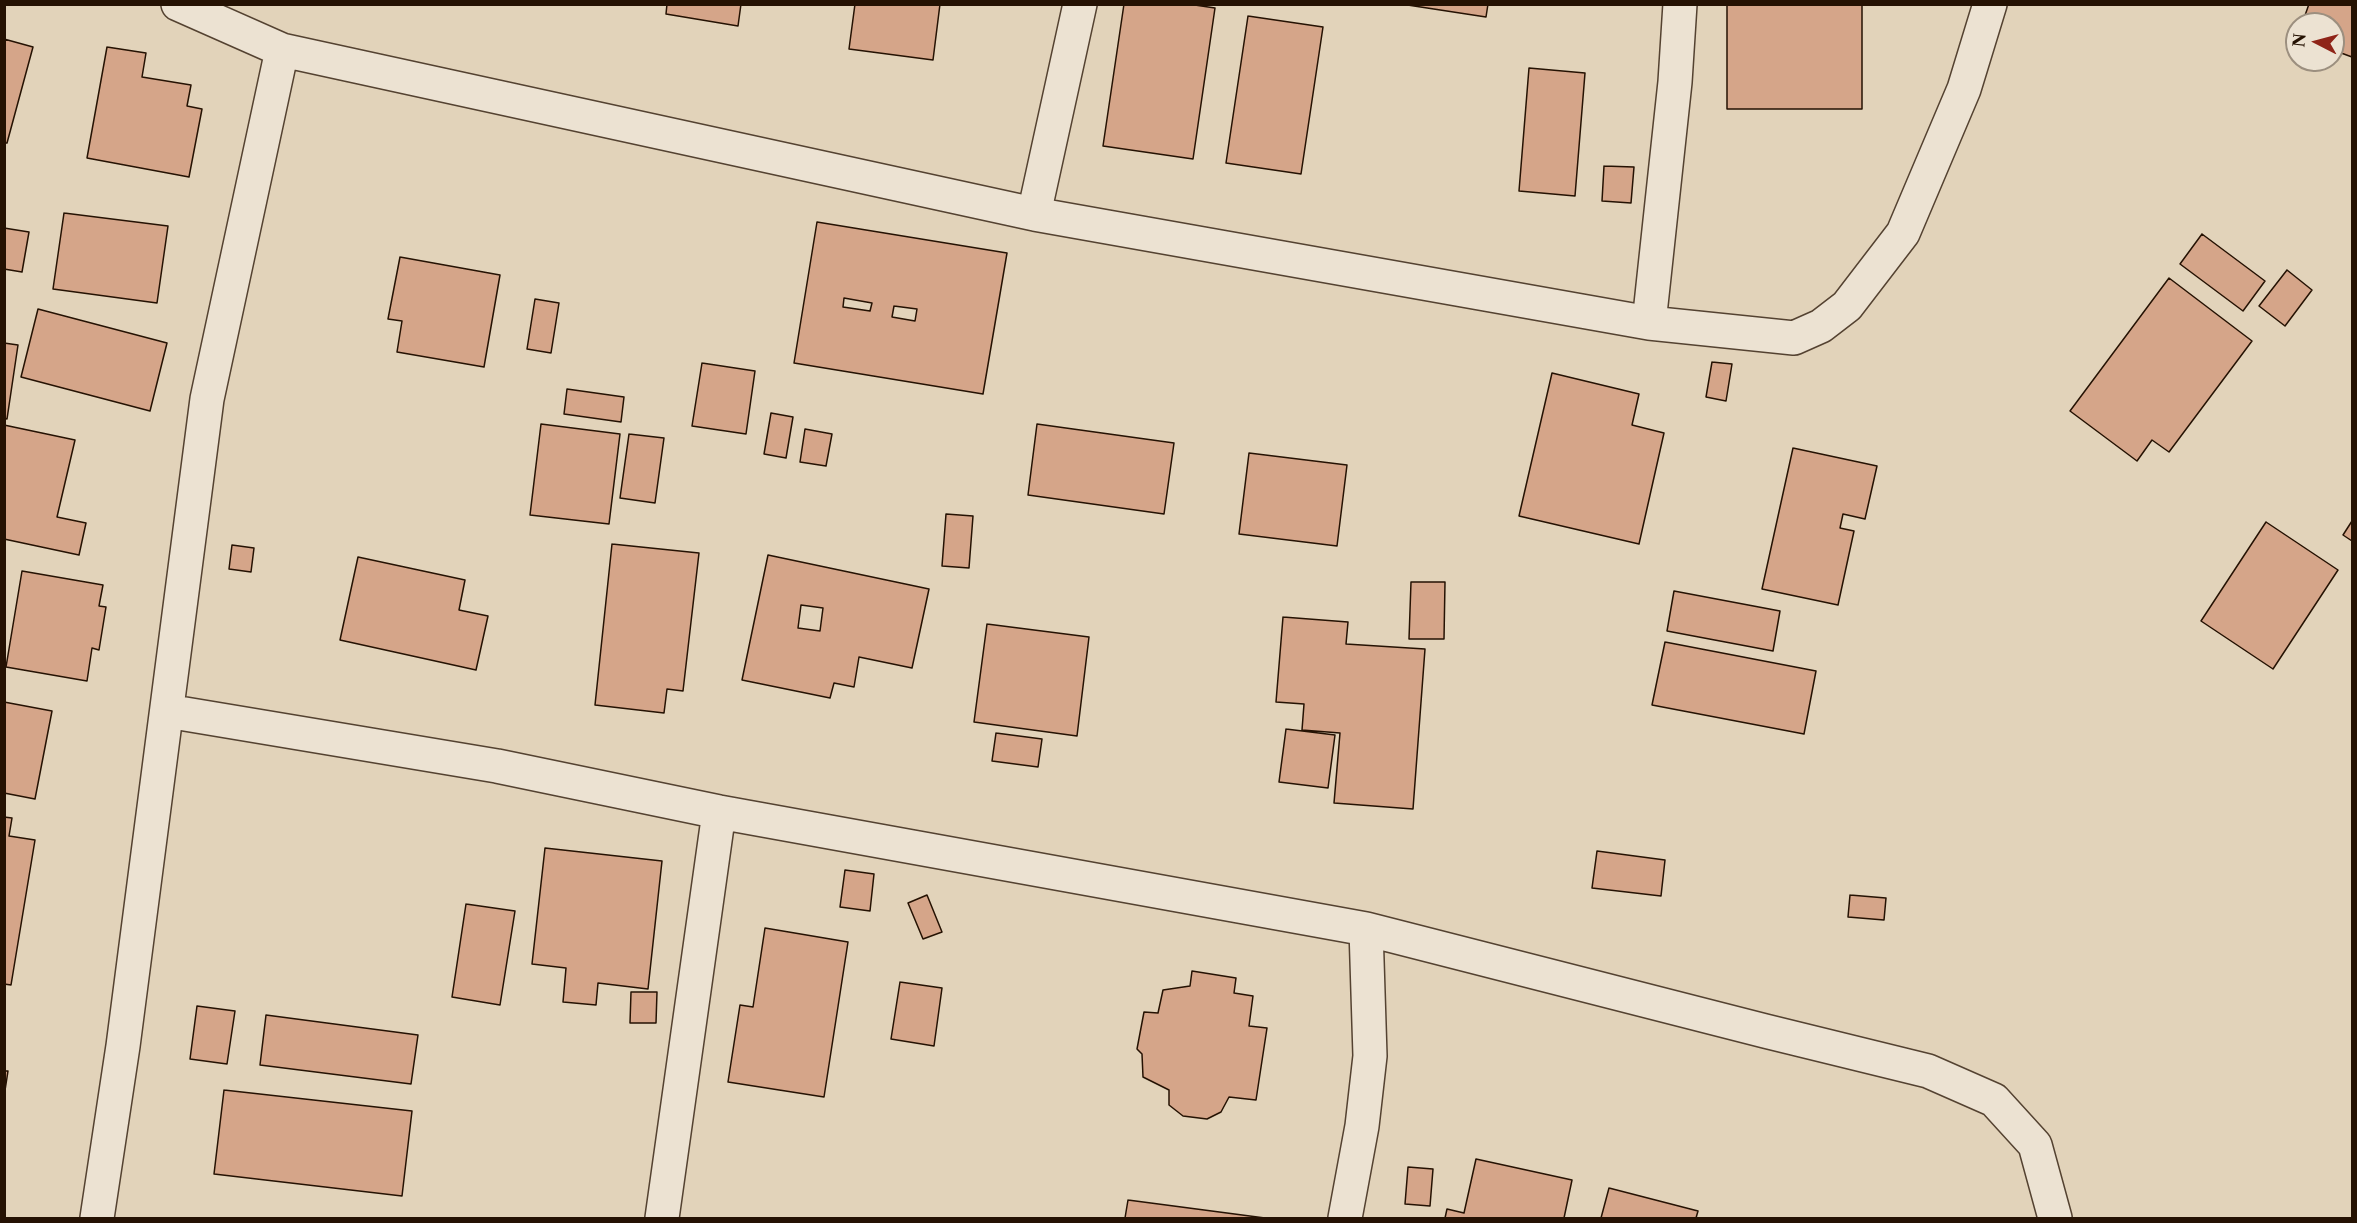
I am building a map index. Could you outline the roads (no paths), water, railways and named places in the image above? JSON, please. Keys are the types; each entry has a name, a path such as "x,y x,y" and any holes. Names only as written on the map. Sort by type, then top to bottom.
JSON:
{"street":[{"path":"178,4 282,50 1034,214 1649,323 1794,338 1821,326 1847,306 1903,233 1964,88 1990,4"},
{"path":"1034,214 1080,4"},
{"path":"1649,323 1675,82 1680,4"},
{"path":"97,1218 123,1046 207,399 282,50"},
{"path":"167,711 497,766 719,812 1366,929 1928,1071 1994,1100 2035,1145 2055,1218"},
{"path":"662,1218 719,812"},
{"path":"1345,1218 1362,1126 1370,1056 1366,929"}]}
